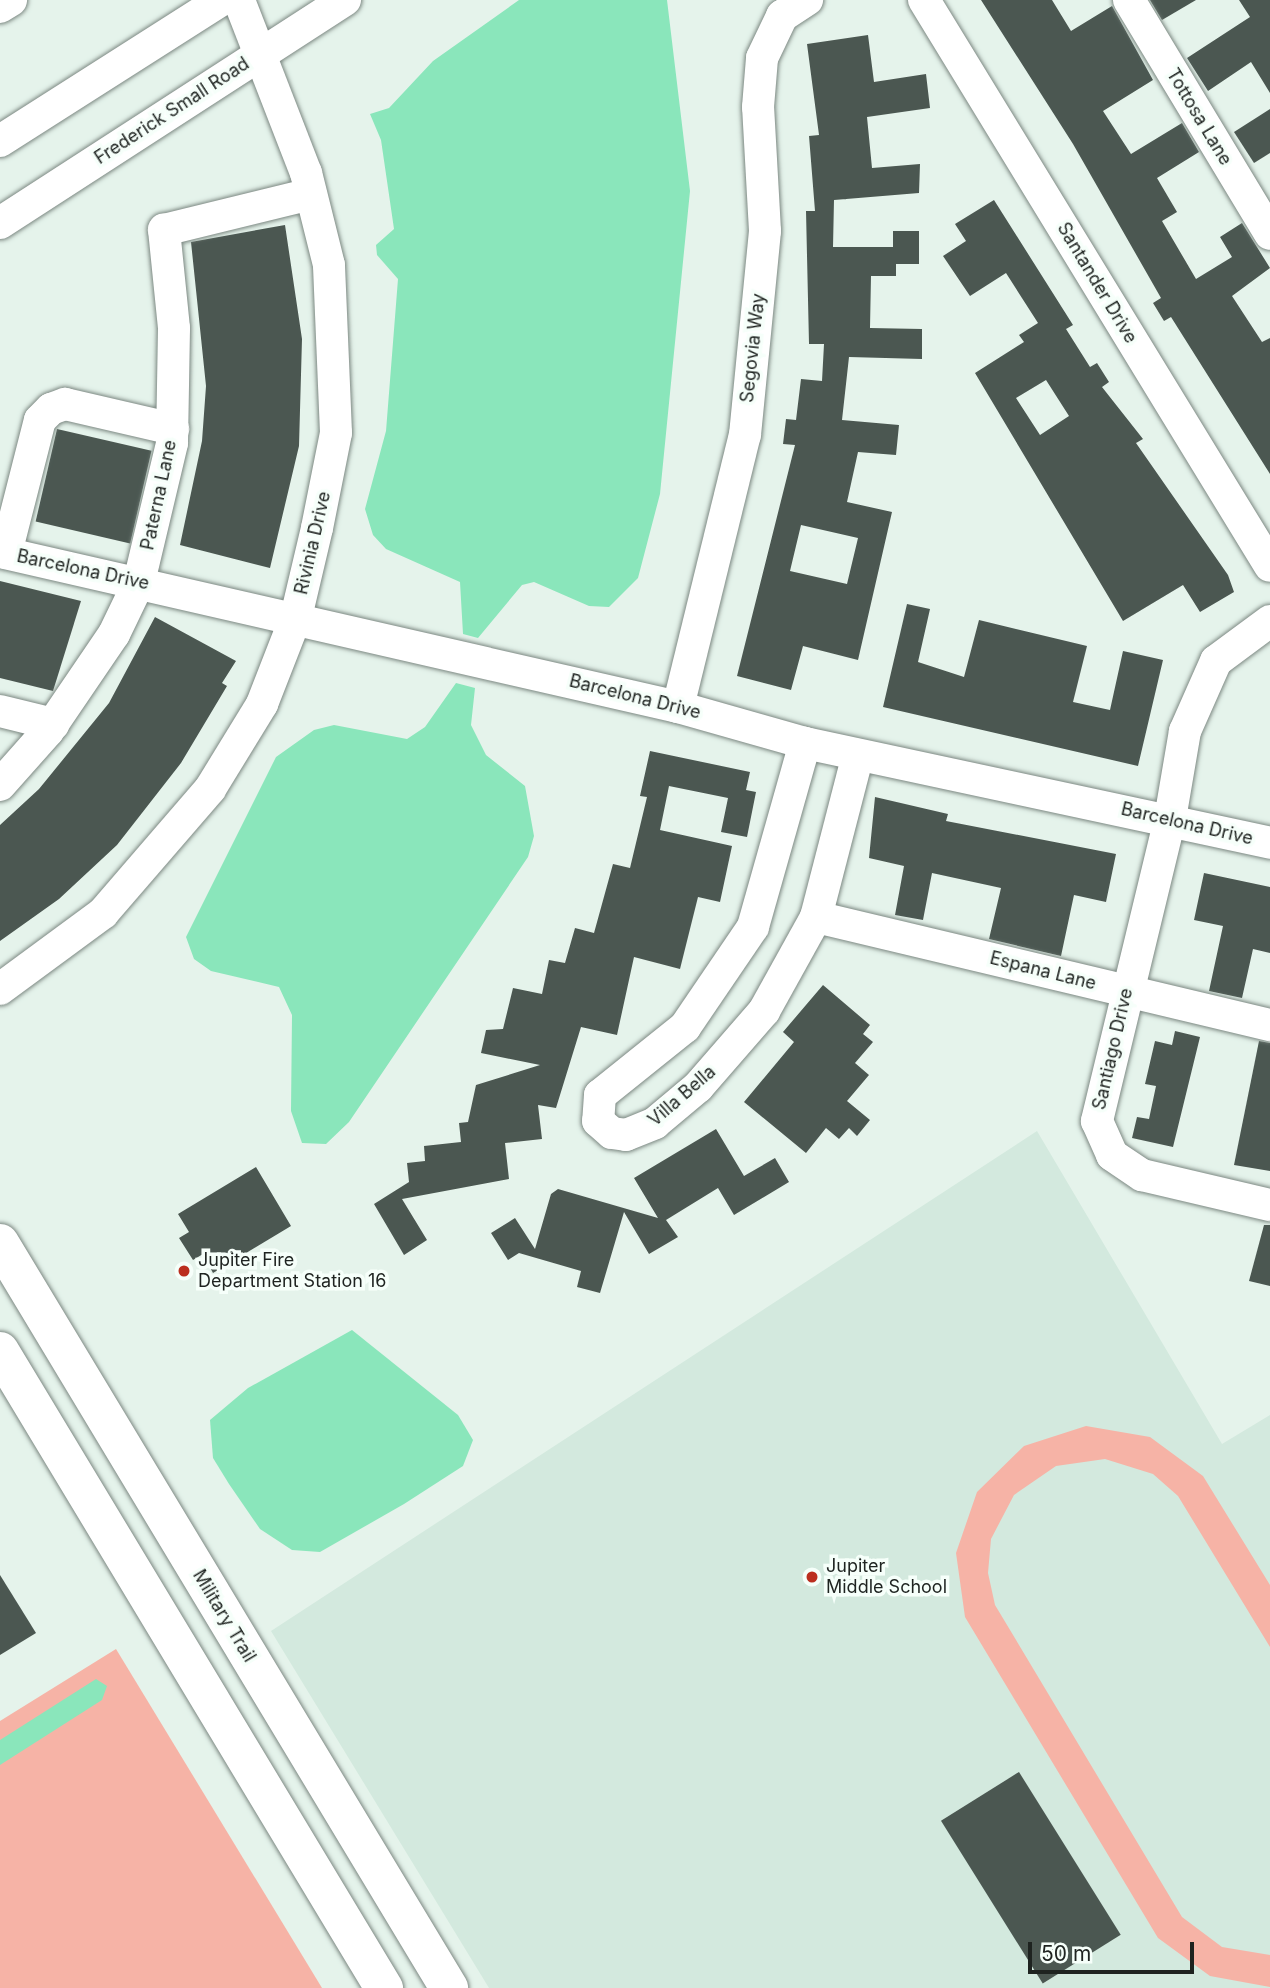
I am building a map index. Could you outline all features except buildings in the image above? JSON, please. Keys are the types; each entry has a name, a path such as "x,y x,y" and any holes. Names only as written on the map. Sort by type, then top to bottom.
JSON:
{"main road":[{"name":"Military Trail","path":"0,1243 449,1988"},
{"path":"0,1351 384,1988"}],"street":[{"path":"0,7 11,0"},
{"path":"0,141 221,0"},
{"name":"Rivinia Drive","path":"0,989 103,914 165,846 262,704 296,617 335,433 330,265 312,194 239,0"},
{"name":"Frederick Small Road","path":"0,223 345,0"},
{"name":"Segovia Way","path":"678,707 744,435 765,231 758,107 762,58 782,16 807,0"},
{"name":"Santander Drive","path":"925,0 1270,566"},
{"name":"Tottosa Lane","path":"1129,0 1270,234"},
{"name":"Paterna Lane","path":"0,785 53,724 139,582 173,429 174,328 164,230 312,194"},
{"path":"3,552 40,420 51,409 65,404 173,429"},
{"name":"Barcelona Drive","path":"3,552 296,617 678,707 805,743 1170,819 1270,843"},
{"name":"Santiago Drive","path":"1270,621 1216,661 1185,731 1170,819 1126,991 1097,1121 1112,1155 1142,1175 1270,1205"},
{"path":"0,711 53,724"},
{"name":"Villa Bella","path":"805,743 753,927 685,1027 600,1095 595,1111 604,1129 639,1132 698,1087 764,1011 816,917 858,754"},
{"name":"Espana Lane","path":"816,917 1270,1025"},
{"path":"753,927 801,947"}],"shaded area":[{"path":"519,0 667,0 690,191 660,494 638,578 609,607 589,606 534,582 522,585 478,638 463,634 460,582 386,549 373,535 365,509 386,431 398,279 377,255 376,245 394,229 381,140 370,114 389,108 433,61"},
{"path":"456,683 475,688 471,725 486,755 525,786 534,836 528,857 349,1122 326,1144 302,1143 291,1111 292,1015 279,987 211,971 194,959 186,937 276,757 314,730 334,725 407,739 425,727"},
{"name":"Jupiter Middle School","path":"1037,1131 1222,1444 1270,1415 1270,1988 489,1988 271,1631"},
{"path":"352,1330 458,1415 473,1440 463,1466 404,1504 320,1552 292,1550 260,1529 229,1484 213,1458 210,1420 248,1388"},
{"path":"1086,1426 1150,1437 1203,1476 1270,1585 1270,1647 1178,1496 1153,1474 1105,1459 1056,1466 1014,1495 991,1539 988,1573 995,1605 1182,1917 1222,1947 1270,1955 1270,1987 1210,1976 1158,1938 965,1617 956,1553 977,1492 1024,1446"},
{"path":"116,1649 322,1988 0,1988 0,1721"},
{"path":"96,1679 107,1686 102,1700 0,1765 0,1740"}],"place":[{"name":"Jupiter Fire Department Station 16","path":"184,1271"},
{"name":"Jupiter Middle School","path":"812,1577"}]}
